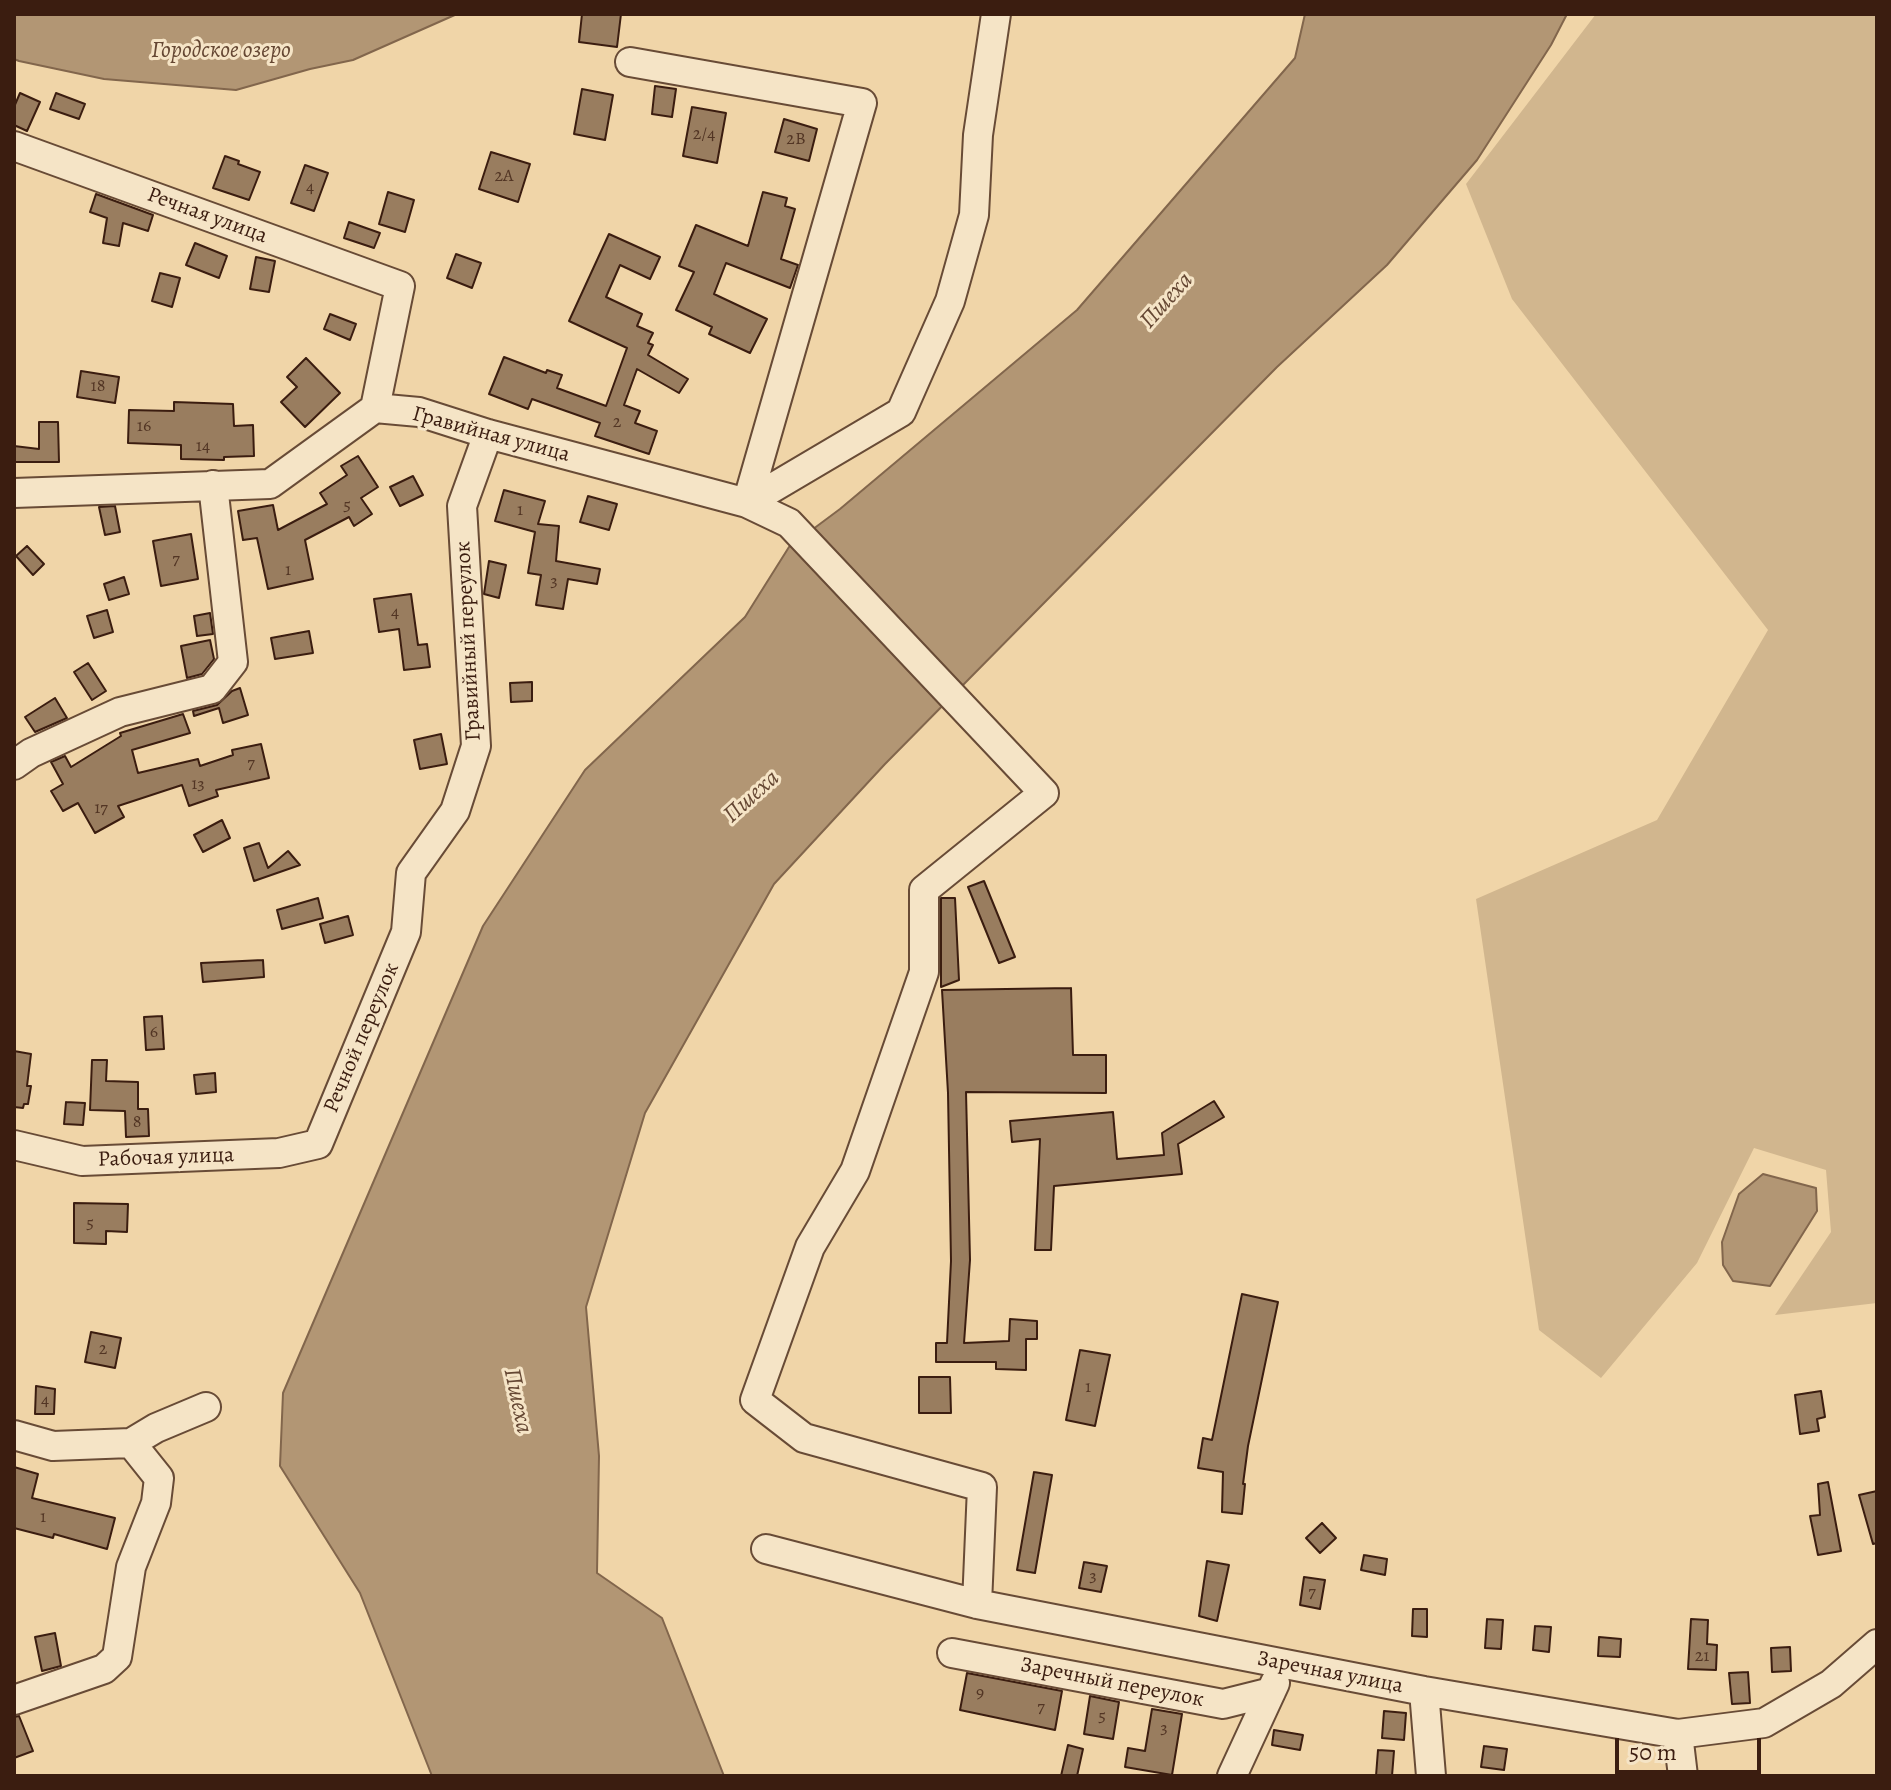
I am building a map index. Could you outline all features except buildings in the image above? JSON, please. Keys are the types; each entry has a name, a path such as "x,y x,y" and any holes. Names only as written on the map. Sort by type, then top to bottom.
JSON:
{"street":[{"path":"747,503 901,412 950,301 974,215 978,135 996,14"},
{"path":"630,62 862,103 747,503"},
{"name":"Речная улица","path":"14,146 400,286 375,408"},
{"path":"14,493 270,484 375,408"},
{"name":"Гравийная улица","path":"375,408 419,412 488,434 747,503 789,523 1044,793 924,890 924,972 855,1171 810,1247 755,1400 804,1438 982,1487 977,1604"},
{"name":"Гравийный переулок","path":"406,932 411,873 455,811 476,746 462,506 488,434"},
{"path":"14,765 31,753 120,712 212,689 233,662 213,485"},
{"name":"Речной переулок","path":"318,1144 406,932"},
{"name":"Рабочая улица","path":"14,1145 82,1161 279,1153 318,1144"},
{"path":"14,1435 53,1446 131,1443 156,1428 206,1407"},
{"path":"14,1700 104,1669 117,1657 131,1567 156,1503 159,1478 131,1443"},
{"name":"Заречная улица","path":"766,1549 977,1604 1424,1691 1678,1734 1764,1723 1831,1684 1877,1644"},
{"name":"Заречный переулок","path":"952,1653 1223,1704 1271,1692"},
{"path":"1232,1776 1284,1664"},
{"path":"1424,1691 1431,1776"},
{"path":"1678,1734 1683,1776"}],"shaded area":[{"path":"1596,14 1877,14 1877,1303 1775,1315 1831,1232 1826,1170 1754,1148 1697,1263 1601,1378 1539,1330 1476,899 1657,820 1768,630 1512,299 1466,184"}],"water":[{"name":"Городское озеро","path":"14,14 457,14 353,60 236,90 104,79 19,61 14,59"},
{"name":"Пшеха","path":"1305,14 1567,14 1551,45 1477,160 1387,265 1277,367 885,764 774,884 645,1113 586,1307 599,1456 597,1573 662,1618 724,1776 432,1776 360,1593 280,1466 283,1393 483,926 585,770 745,617 789,547 840,509 1077,310 1295,58"},
{"path":"1763,1174 1816,1188 1817,1211 1770,1286 1733,1281 1723,1265 1722,1242 1739,1194"}]}
